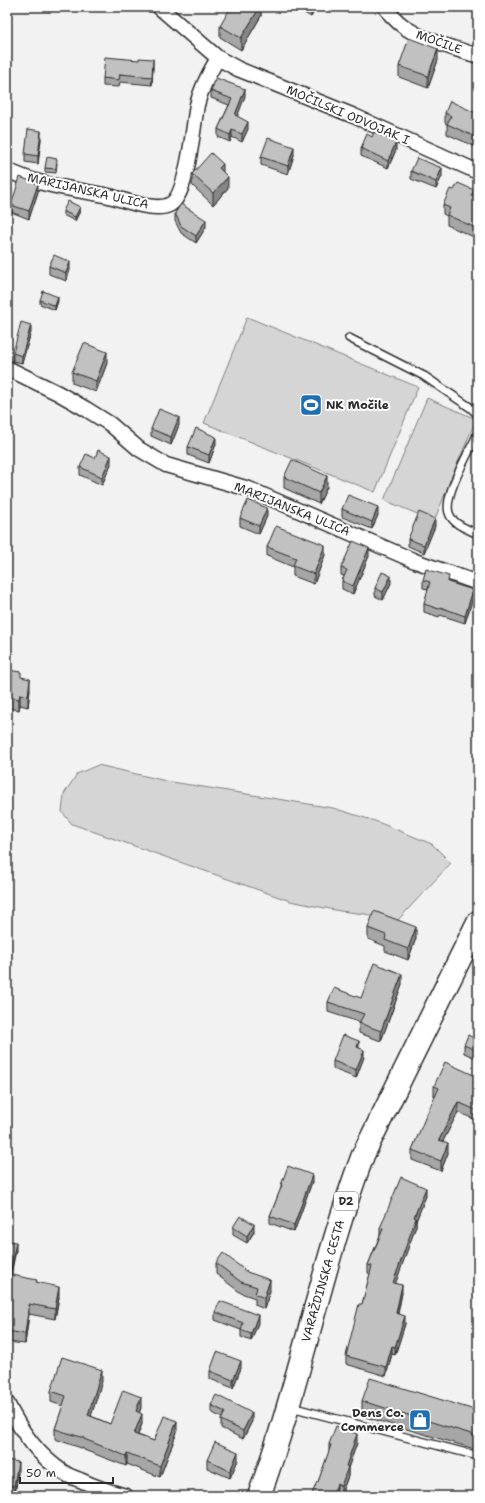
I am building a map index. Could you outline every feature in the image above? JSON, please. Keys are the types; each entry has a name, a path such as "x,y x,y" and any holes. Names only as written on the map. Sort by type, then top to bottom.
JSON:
{"main road":[{"name":"VARAŽDINSKA CESTA","path":"259,1496 272,1462 289,1406 336,1234 348,1195 363,1155 478,922"}],"street":[{"name":"MOČILSKI ODVOJAK I","path":"159,7 218,58 238,68 354,116 478,172"},
{"name":"MOČILE","path":"385,7 400,25 417,36 478,56"},
{"name":"MARIJANSKA ULICA","path":"7,170 36,181 67,189 108,196 150,206 163,207 170,205 177,198 186,174 198,105 203,86 218,58"},
{"name":"MARIJANSKA ULICA","path":"7,368 58,393 86,409 110,424 139,449 166,465 249,489 416,561 478,583"},
{"path":"7,1403 16,1424 28,1439 45,1458 63,1473 104,1490 126,1496"}],"lane":[{"path":"349,338 424,376 471,408 478,415"},
{"path":"478,434 455,480 448,502 449,514 458,524 478,534"},
{"path":"289,1406 478,1456"}],"shaded area":[{"name":"NK Močile","path":"247,317 418,387 375,492 204,423"},
{"path":"427,398 476,419 434,521 384,500"},
{"path":"98,765 166,781 333,808 375,821 432,844 451,863 396,922 365,914 340,911 290,901 72,824 62,812 64,794 77,774"}],"building":[{"path":"231,7 260,7 241,38 220,26"},
{"path":"409,38 438,49 428,76 399,66"},
{"path":"105,57 139,60 139,58 153,59 152,77 120,74 119,80 103,78"},
{"path":"216,78 245,89 235,115 248,122 242,134 232,130 230,135 218,129 232,99 211,91"},
{"path":"450,101 478,114 478,138 447,124 451,116 445,113"},
{"path":"28,129 41,131 38,156 25,154"},
{"path":"374,132 396,142 388,161 361,148 367,134 372,137"},
{"path":"268,138 294,147 288,166 261,157"},
{"path":"211,153 223,164 219,168 228,177 213,193 192,174"},
{"path":"47,157 57,159 56,169 45,168"},
{"path":"417,158 442,168 436,182 411,171"},
{"path":"20,177 38,184 29,211 11,205"},
{"path":"458,183 474,190 471,196 478,199 478,229 447,215 450,208 443,205 450,189 454,190"},
{"path":"68,201 80,207 75,217 63,211"},
{"path":"181,204 206,220 196,236 181,226 175,213"},
{"path":"54,255 70,262 66,273 49,266"},
{"path":"43,291 58,297 55,306 40,300"},
{"path":"21,322 31,325 22,356 13,353"},
{"path":"84,343 107,352 96,381 72,372"},
{"path":"159,409 179,417 171,437 151,429"},
{"path":"196,428 216,437 209,455 188,447"},
{"path":"98,450 111,456 102,477 80,467 86,454 95,458"},
{"path":"292,460 327,476 319,493 284,477"},
{"path":"348,495 378,507 372,522 342,509"},
{"path":"248,500 267,508 259,526 240,518"},
{"path":"419,512 435,519 424,545 408,539"},
{"path":"276,526 325,545 314,574 293,566 296,558 267,547"},
{"path":"353,541 369,548 353,586 342,581 347,570 341,568"},
{"path":"426,569 449,576 448,582 473,590 465,616 440,607 439,609 424,604 430,582 423,580"},
{"path":"382,572 391,576 383,592 375,588"},
{"path":"7,670 21,672 21,677 30,679 28,696 20,694 19,699 7,697"},
{"path":"374,911 416,927 408,949 385,940 386,935 368,928"},
{"path":"374,963 402,974 381,1031 359,1023 364,1014 328,1002 334,988 361,998"},
{"path":"478,993 478,1001 475,1000"},
{"path":"343,1035 359,1041 357,1047 364,1050 356,1070 333,1061"},
{"path":"468,1035 478,1040 478,1051 464,1045"},
{"path":"445,1062 478,1077 478,1111 458,1102 439,1140 448,1143 441,1161 412,1150 439,1088 434,1086"},
{"path":"288,1166 312,1175 294,1225 270,1216"},
{"path":"401,1177 426,1188 414,1217 416,1218 393,1283 402,1285 396,1313 405,1316 395,1347 392,1346 386,1367 346,1356 359,1304 362,1304 372,1266 368,1265 383,1229 380,1228"},
{"path":"240,1216 254,1224 247,1236 233,1227"},
{"path":"7,1241 16,1242 11,1267 7,1266"},
{"path":"223,1253 247,1272 270,1280 264,1298 255,1294 257,1287 241,1282 216,1263"},
{"path":"7,1274 37,1280 36,1282 59,1287 55,1309 29,1304 25,1334 7,1331"},
{"path":"220,1301 258,1315 251,1334 241,1330 243,1323 215,1312"},
{"path":"217,1352 241,1361 233,1380 210,1371"},
{"path":"62,1357 102,1370 88,1415 110,1424 123,1390 141,1397 136,1411 142,1414 134,1434 154,1441 164,1416 177,1421 160,1466 127,1453 126,1456 84,1438 55,1429 66,1396 51,1391"},
{"path":"370,1378 478,1411 478,1436 362,1401"},
{"path":"216,1395 252,1413 243,1431 221,1420 225,1412 211,1405"},
{"path":"336,1426 357,1434 346,1466 348,1467 341,1486 337,1484 332,1496 311,1496 318,1482"},
{"path":"215,1442 238,1452 230,1471 207,1460"},
{"path":"7,1460 18,1462 14,1486 7,1485"}],"place":[{"name":"NK Močile","path":"311,405"},
{"name":"Dens Co. Commerce","path":"420,1420"}]}
